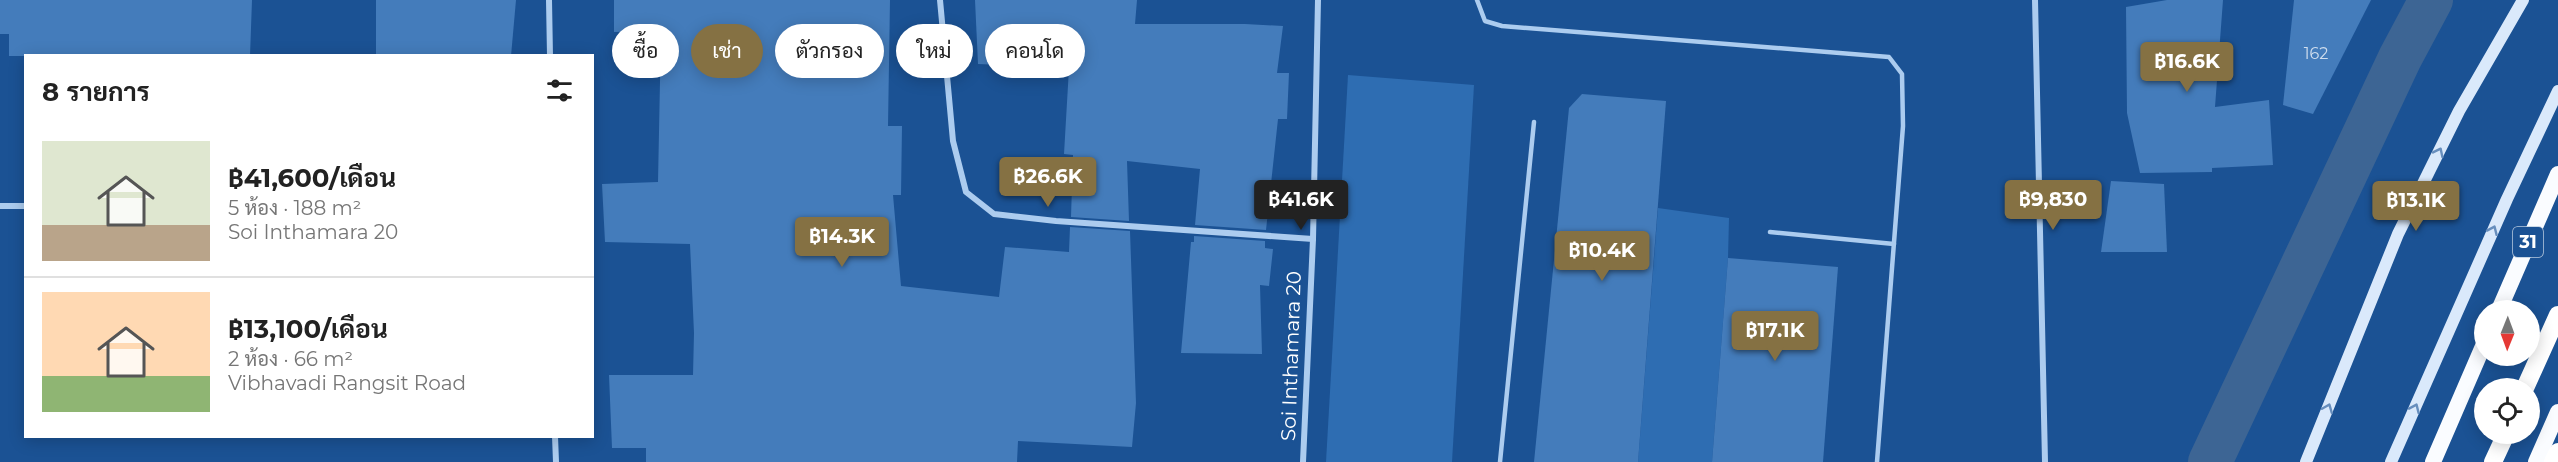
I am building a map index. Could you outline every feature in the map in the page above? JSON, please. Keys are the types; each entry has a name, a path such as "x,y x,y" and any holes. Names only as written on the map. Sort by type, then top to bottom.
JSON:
{"highway":[{"name":"31","path":"2503,300 2558,174"},
{"path":"2530,378 2558,315"},
{"path":"2433,462 2474,366"},
{"path":"2536,462 2558,412"},
{"path":"2493,462 2501,444"},
{"path":"2553,462 2558,452"}],"main road":[{"path":"2306,462 2398,234 2459,111 2523,0"},
{"name":"31","path":"2391,462 2507,199 2558,91"}],"street":[{"path":"549,0 550,54"},
{"path":"940,0 952,141 966,192 994,214 1068,222 1313,239"},
{"name":"Soi Inthamara 20","path":"1303,462 1313,239 1318,0"},
{"path":"2035,0 2044,462"},
{"path":"0,206 24,206"},
{"path":"555,438 556,462"}],"lane":[{"path":"1477,0 1485,21 1502,26 1889,57 1902,74 1903,126 1877,462"},
{"path":"1500,462 1534,122"},
{"path":"1770,232 1894,244"}],"shaded area":[{"path":"1348,75 1474,85 1452,462 1326,462"},
{"path":"1658,208 1729,218 1712,462 1638,462"}],"building":[{"path":"0,0 252,0 250,54 24,54 24,56 9,56 9,34 0,34"},
{"path":"376,0 516,0 511,54 376,54"},
{"path":"614,0 890,0 888,126 902,126 901,195 893,195 901,286 999,297 1005,247 1069,252 1070,227 1130,231 1136,403 1132,447 1018,441 1017,462 646,462 646,448 612,448 609,375 693,375 694,333 690,244 605,242 602,184 658,182 660,78 679,78 679,24 614,24"},
{"path":"975,0 1137,0 1135,24 1283,26 1277,73 1289,73 1287,119 1278,119 1266,230 1195,225 1200,169 1127,161 1129,221 1071,217 1073,155 1064,154 1068,78 1085,78 1085,24 985,24 985,64 978,64"},
{"path":"2167,0 2223,0 2215,107 2269,100 2273,165 2212,168 2212,172 2140,173 2127,113 2126,7"},
{"path":"2294,0 2371,0 2313,114 2283,105"},
{"path":"1582,94 1666,101 1638,462 1534,462 1569,108"},
{"path":"2111,181 2164,184 2167,252 2101,252"},
{"path":"1194,236 1265,241 1265,248 1273,249 1269,286 1260,285 1262,354 1181,353 1191,242 1194,242"},
{"path":"1728,258 1838,267 1823,462 1712,462"}],"waterway":[{"path":"2210,462 2400,58 2431,0"}]}
